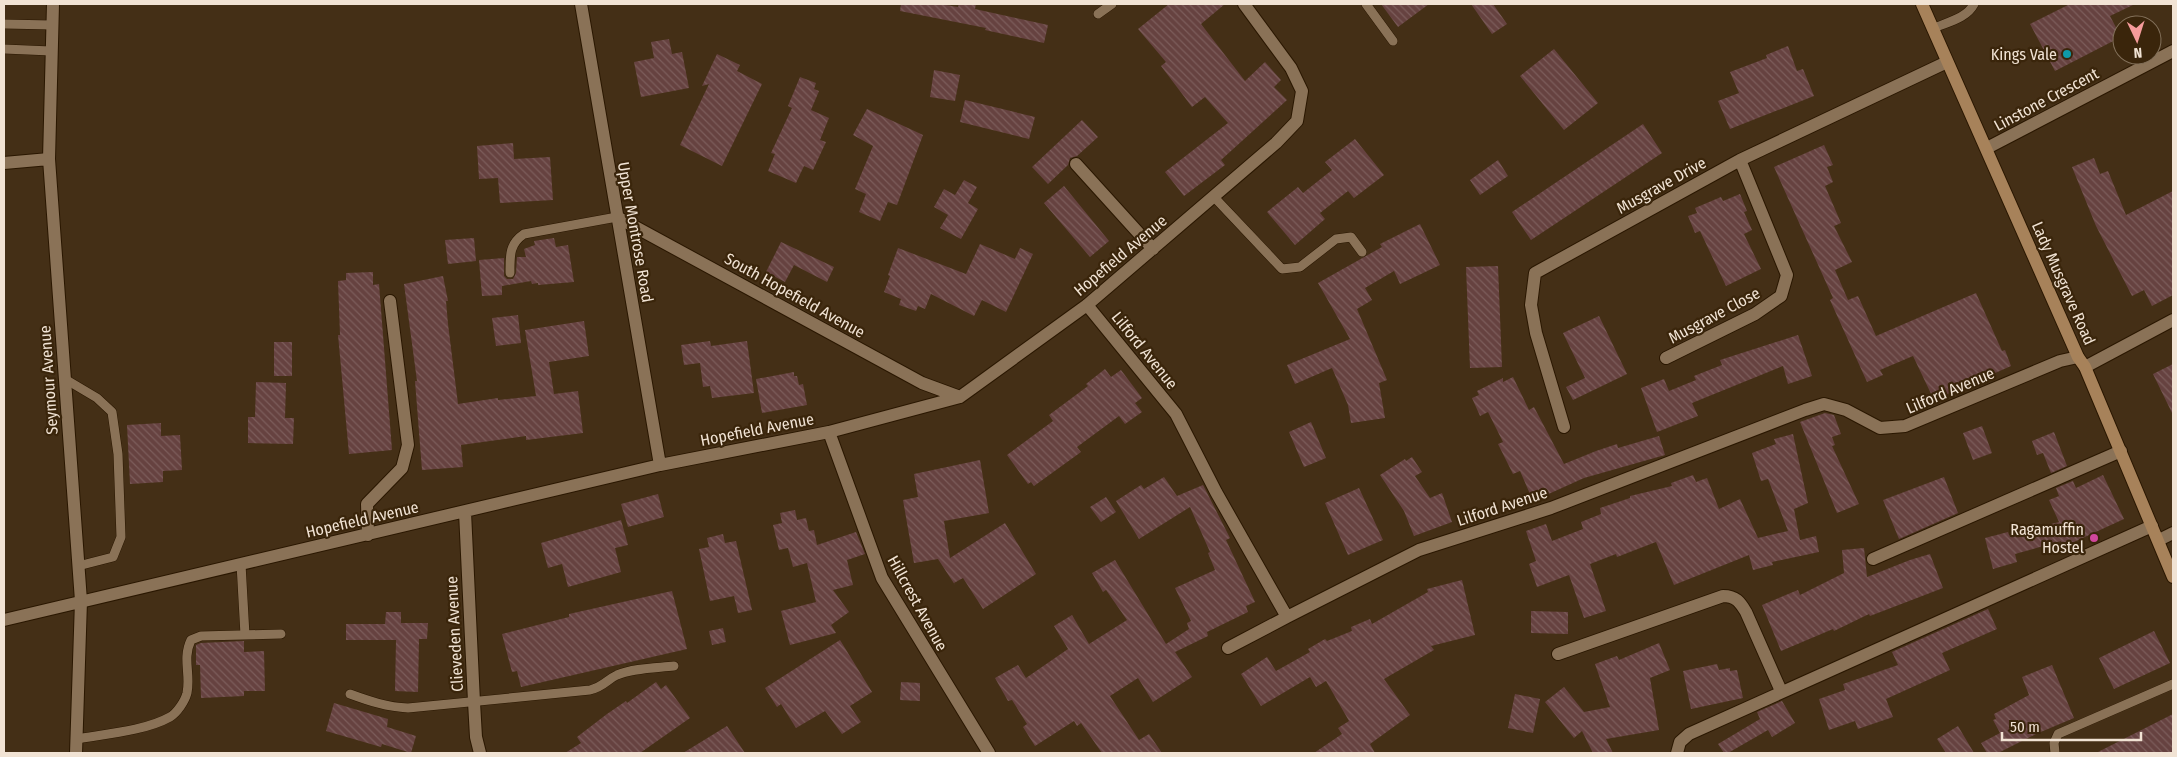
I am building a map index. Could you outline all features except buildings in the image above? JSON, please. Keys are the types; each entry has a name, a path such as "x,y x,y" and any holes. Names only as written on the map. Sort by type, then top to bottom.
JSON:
{"main road":[{"name":"Lady Musgrave Road","path":"1922,4 2121,451 2173,577"}],"street":[{"name":"Seymour Avenue","path":"54,4 49,159 81,601 76,753"},
{"name":"Upper Montrose Road","path":"581,4 660,465"},
{"name":"Hopefield Avenue","path":"4,620 660,465 829,432 960,397 1087,305 1276,143 1297,121 1302,91 1291,68 1244,4"},
{"name":"Linstone Crescent","path":"1987,148 2173,51"},
{"name":"Musgrave Drive","path":"1564,427 1550,383 1530,305 1535,273 1740,160 1947,62"},
{"path":"4,163 49,159"},
{"name":"Musgrave Close","path":"1666,358 1755,314 1781,296 1787,275 1740,160"},
{"path":"1076,164 1153,249"},
{"name":"South Hopefield Avenue","path":"617,217 922,383 960,397"},
{"path":"368,535 367,504 402,468 408,445 390,301"},
{"name":"Lilford Avenue","path":"1087,305 1176,414 1216,492 1287,617 1419,550 1550,508 1806,410 1824,404 1846,410 1880,428 1905,426 2060,361 2082,362 2173,320"},
{"name":"Hillcrest Avenue","path":"829,432 882,578 989,753"},
{"path":"1873,559 2121,451"},
{"name":"Clieveden Avenue","path":"464,512 476,736 480,753"},
{"path":"1677,753 1680,742 1689,734 1781,691 2152,526"},
{"path":"2159,540 2173,533"},
{"path":"1558,654 1723,596 1729,596 1740,602 1746,612 1781,691"},
{"path":"1228,648 1287,617"}],"lane":[{"path":"1098,14 1112,4"},
{"path":"1366,4 1393,41"},
{"path":"1934,28 1963,16 1972,9 1974,4"},
{"path":"4,24 52,25"},
{"path":"4,49 52,51"},
{"path":"1214,196 1282,269 1300,267 1336,239 1351,237 1362,252"},
{"path":"510,273 512,247 515,240 524,234 617,217"},
{"path":"65,379 97,398 112,412 118,454 121,537 113,556 78,566"},
{"path":"241,564 245,635"},
{"path":"76,739 148,725 171,717 181,706 187,692 186,650 191,640 201,636 281,634"},
{"path":"350,694 373,703 408,708 590,690 603,687 614,676 625,672 674,666"},
{"path":"2055,753 2054,743 2058,734 2173,684"}],"place":[{"name":"Kings Vale","path":"2067,54"},
{"name":"Ragamuffin Hostel","path":"2094,538"}]}
